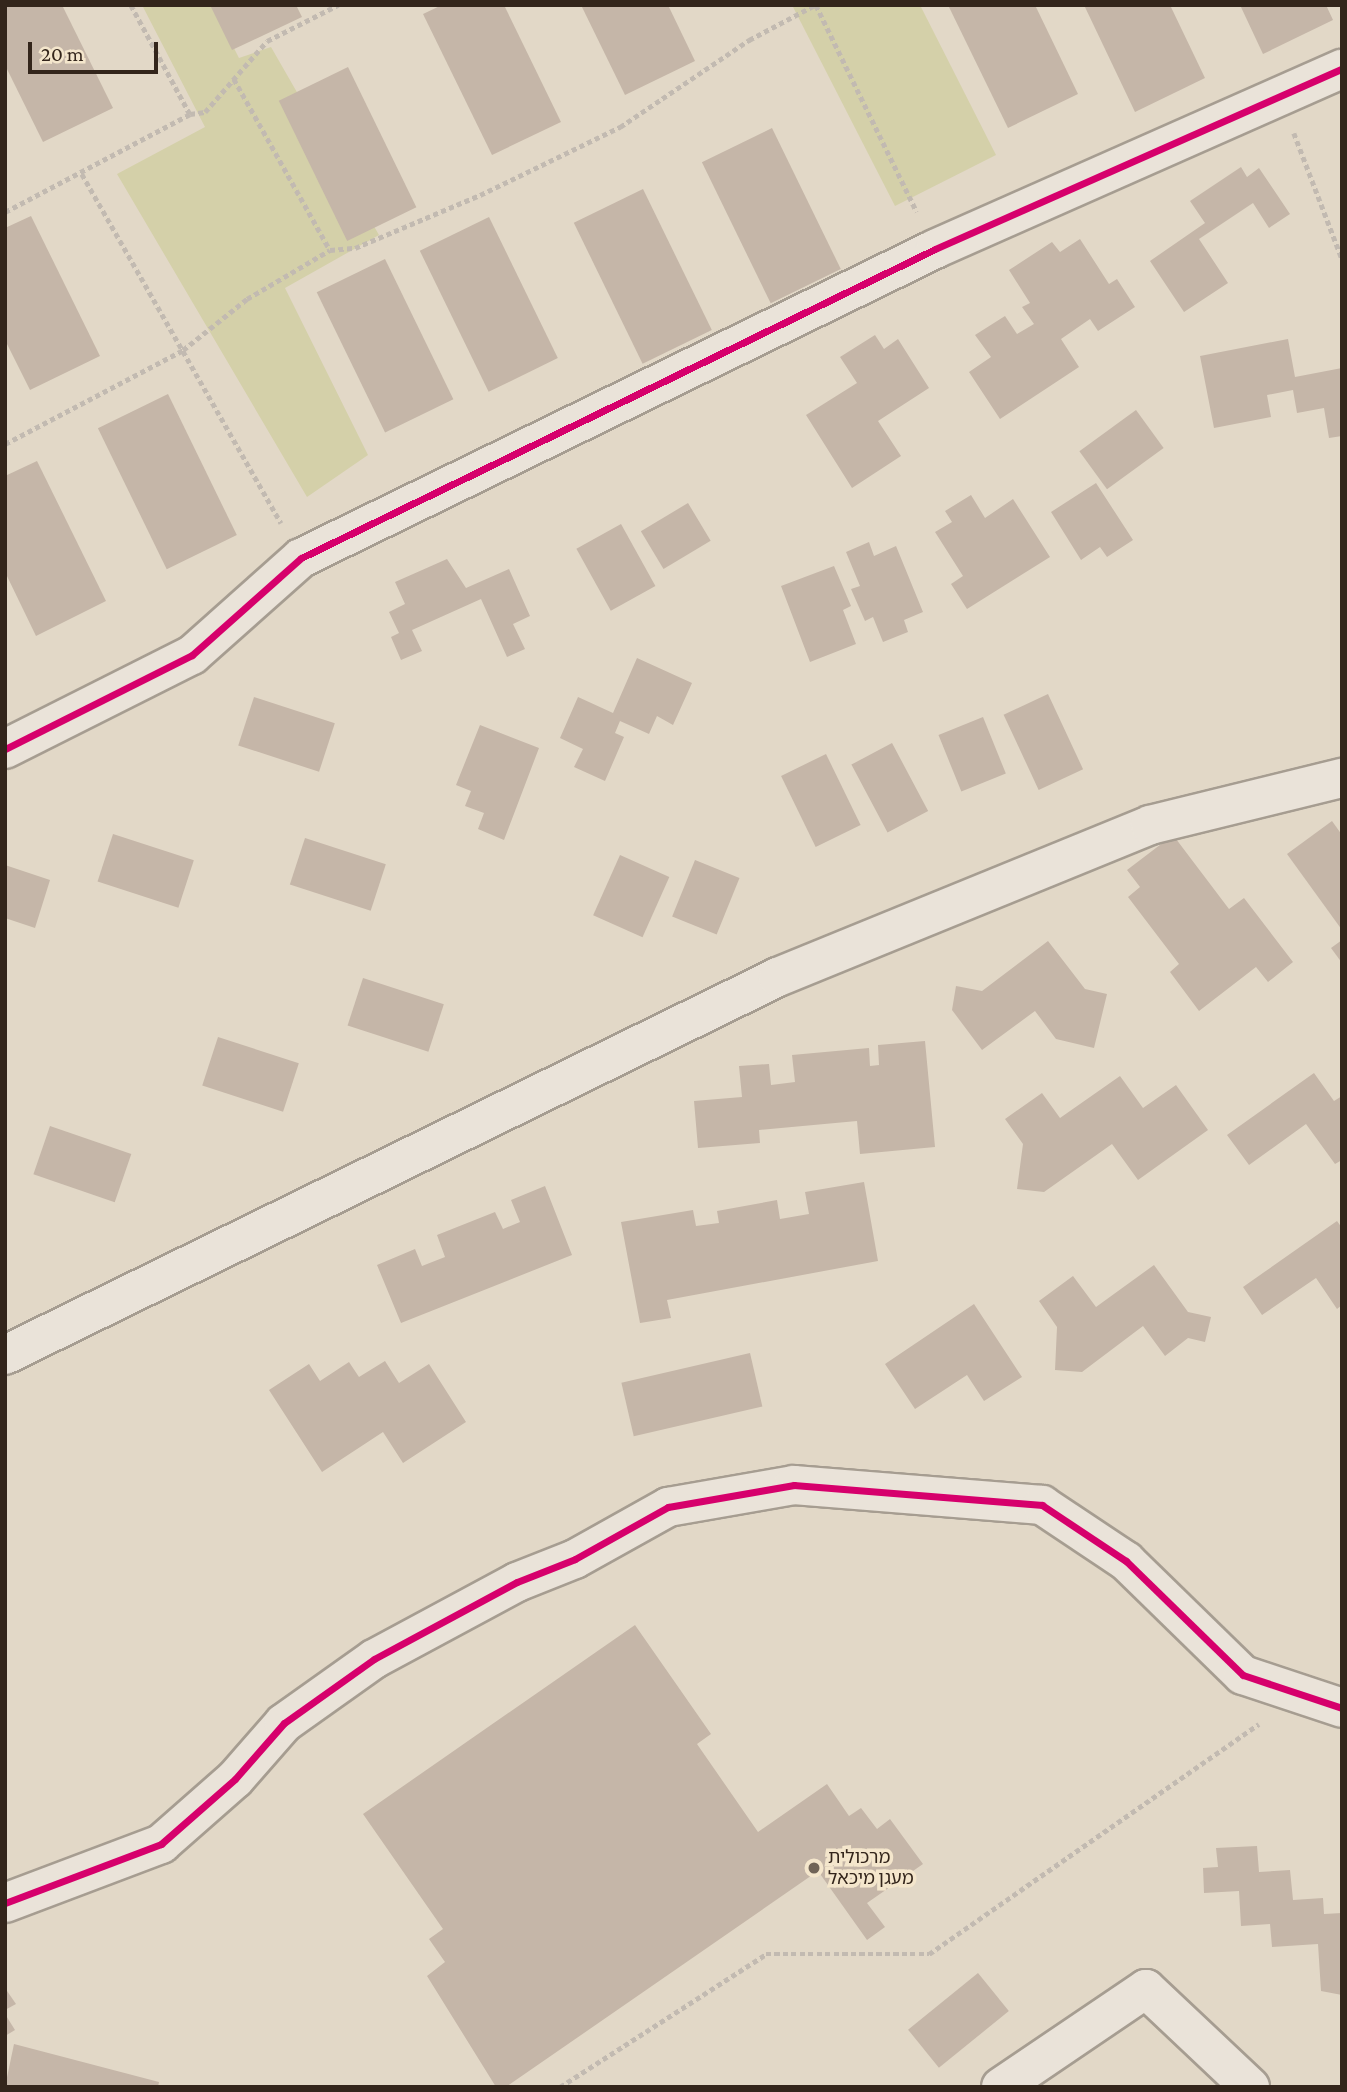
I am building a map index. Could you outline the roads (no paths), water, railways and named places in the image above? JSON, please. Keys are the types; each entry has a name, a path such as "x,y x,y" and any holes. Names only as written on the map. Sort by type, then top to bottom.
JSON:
{"street":[{"path":"5,749 192,655 301,558 935,249 1342,69"},
{"path":"5,1355 778,977 1150,825 1342,778"},
{"path":"5,1903 161,1844 235,1779 284,1723 374,1659 517,1582 575,1559 668,1507 794,1485 1042,1505 1126,1561 1243,1675 1304,1692 1342,1708"},
{"path":"1001,2087 1146,1989 1250,2087"}],"place":[{"name":"מרכולית מעגן מיכאל","path":"814,1868"}]}
